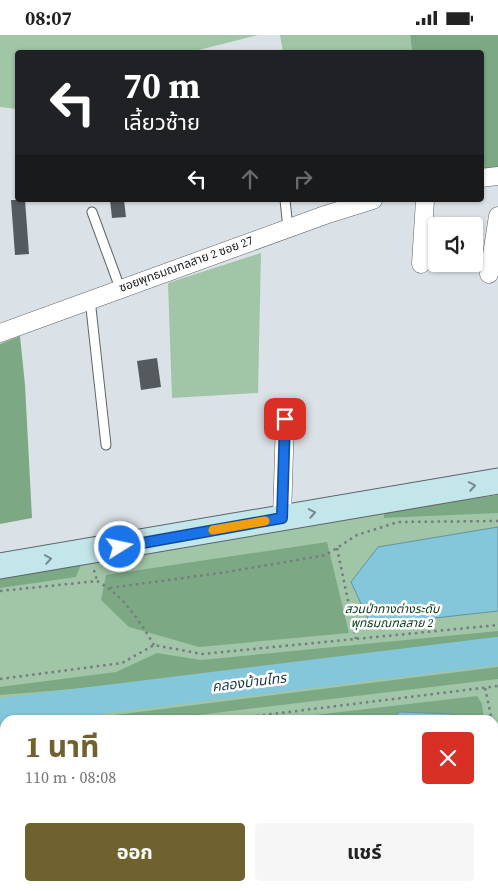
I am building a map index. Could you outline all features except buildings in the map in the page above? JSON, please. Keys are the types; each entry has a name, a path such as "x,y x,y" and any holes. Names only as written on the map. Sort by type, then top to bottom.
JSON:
{"main road":[{"path":"0,566 498,481"}],"street":[{"path":"484,178 498,176"},
{"name":"ซอยพุทธมณฑลสาย 2 ซอย 27","path":"0,333 288,228 367,202"},
{"path":"421,264 425,202"},
{"path":"489,273 498,216"},
{"path":"282,518 285,419"}],"lane":[{"path":"285,202 288,228"},
{"path":"92,212 120,288"},
{"path":"90,299 106,445"}],"path":[{"path":"110,588 227,572 326,555 357,535 398,522 498,521"},
{"path":"337,548 356,639"},
{"path":"0,591 97,581 110,588 131,608 154,645"},
{"path":"0,679 122,663 154,645 202,654 498,625"},
{"path":"265,715 498,686"},
{"path":"485,688 491,715"}],"green space":[{"path":"0,35 258,35 199,50 15,50 15,109 0,107"},
{"path":"280,35 410,35 412,50 283,50"},
{"path":"410,35 498,35 498,173 484,174 484,50 412,50"},
{"path":"261,253 258,393 172,398 168,283"},
{"path":"20,336 25,385 32,518 0,524 0,344"},
{"name":"สวนป่าทางต่างระดับ พุทธมณฑลสาย 2","path":"498,495 498,715 0,715 0,576"},
{"path":"498,495 498,513 384,518 384,512"},
{"path":"327,542 349,633 199,647 129,627 101,600 106,575"},
{"path":"82,562 76,577 0,588 0,576"},
{"path":"498,631 498,643 187,678 0,695 0,687 116,672 157,653 201,660"},
{"path":"498,667 498,679 199,715 115,715"},
{"path":"477,696 482,704 483,715 401,712 396,715 316,715"}],"water":[{"path":"498,527 498,611 371,625 351,582 378,547"},
{"path":"400,712 452,715 396,715"}],"waterway":[{"name":"คลองบ้านไทร","path":"0,712 498,651"}],"slow traffic":[{"path":"213,530 265,521"}],"route":[{"path":"120,547 282,518 282,453 285,419"}]}
